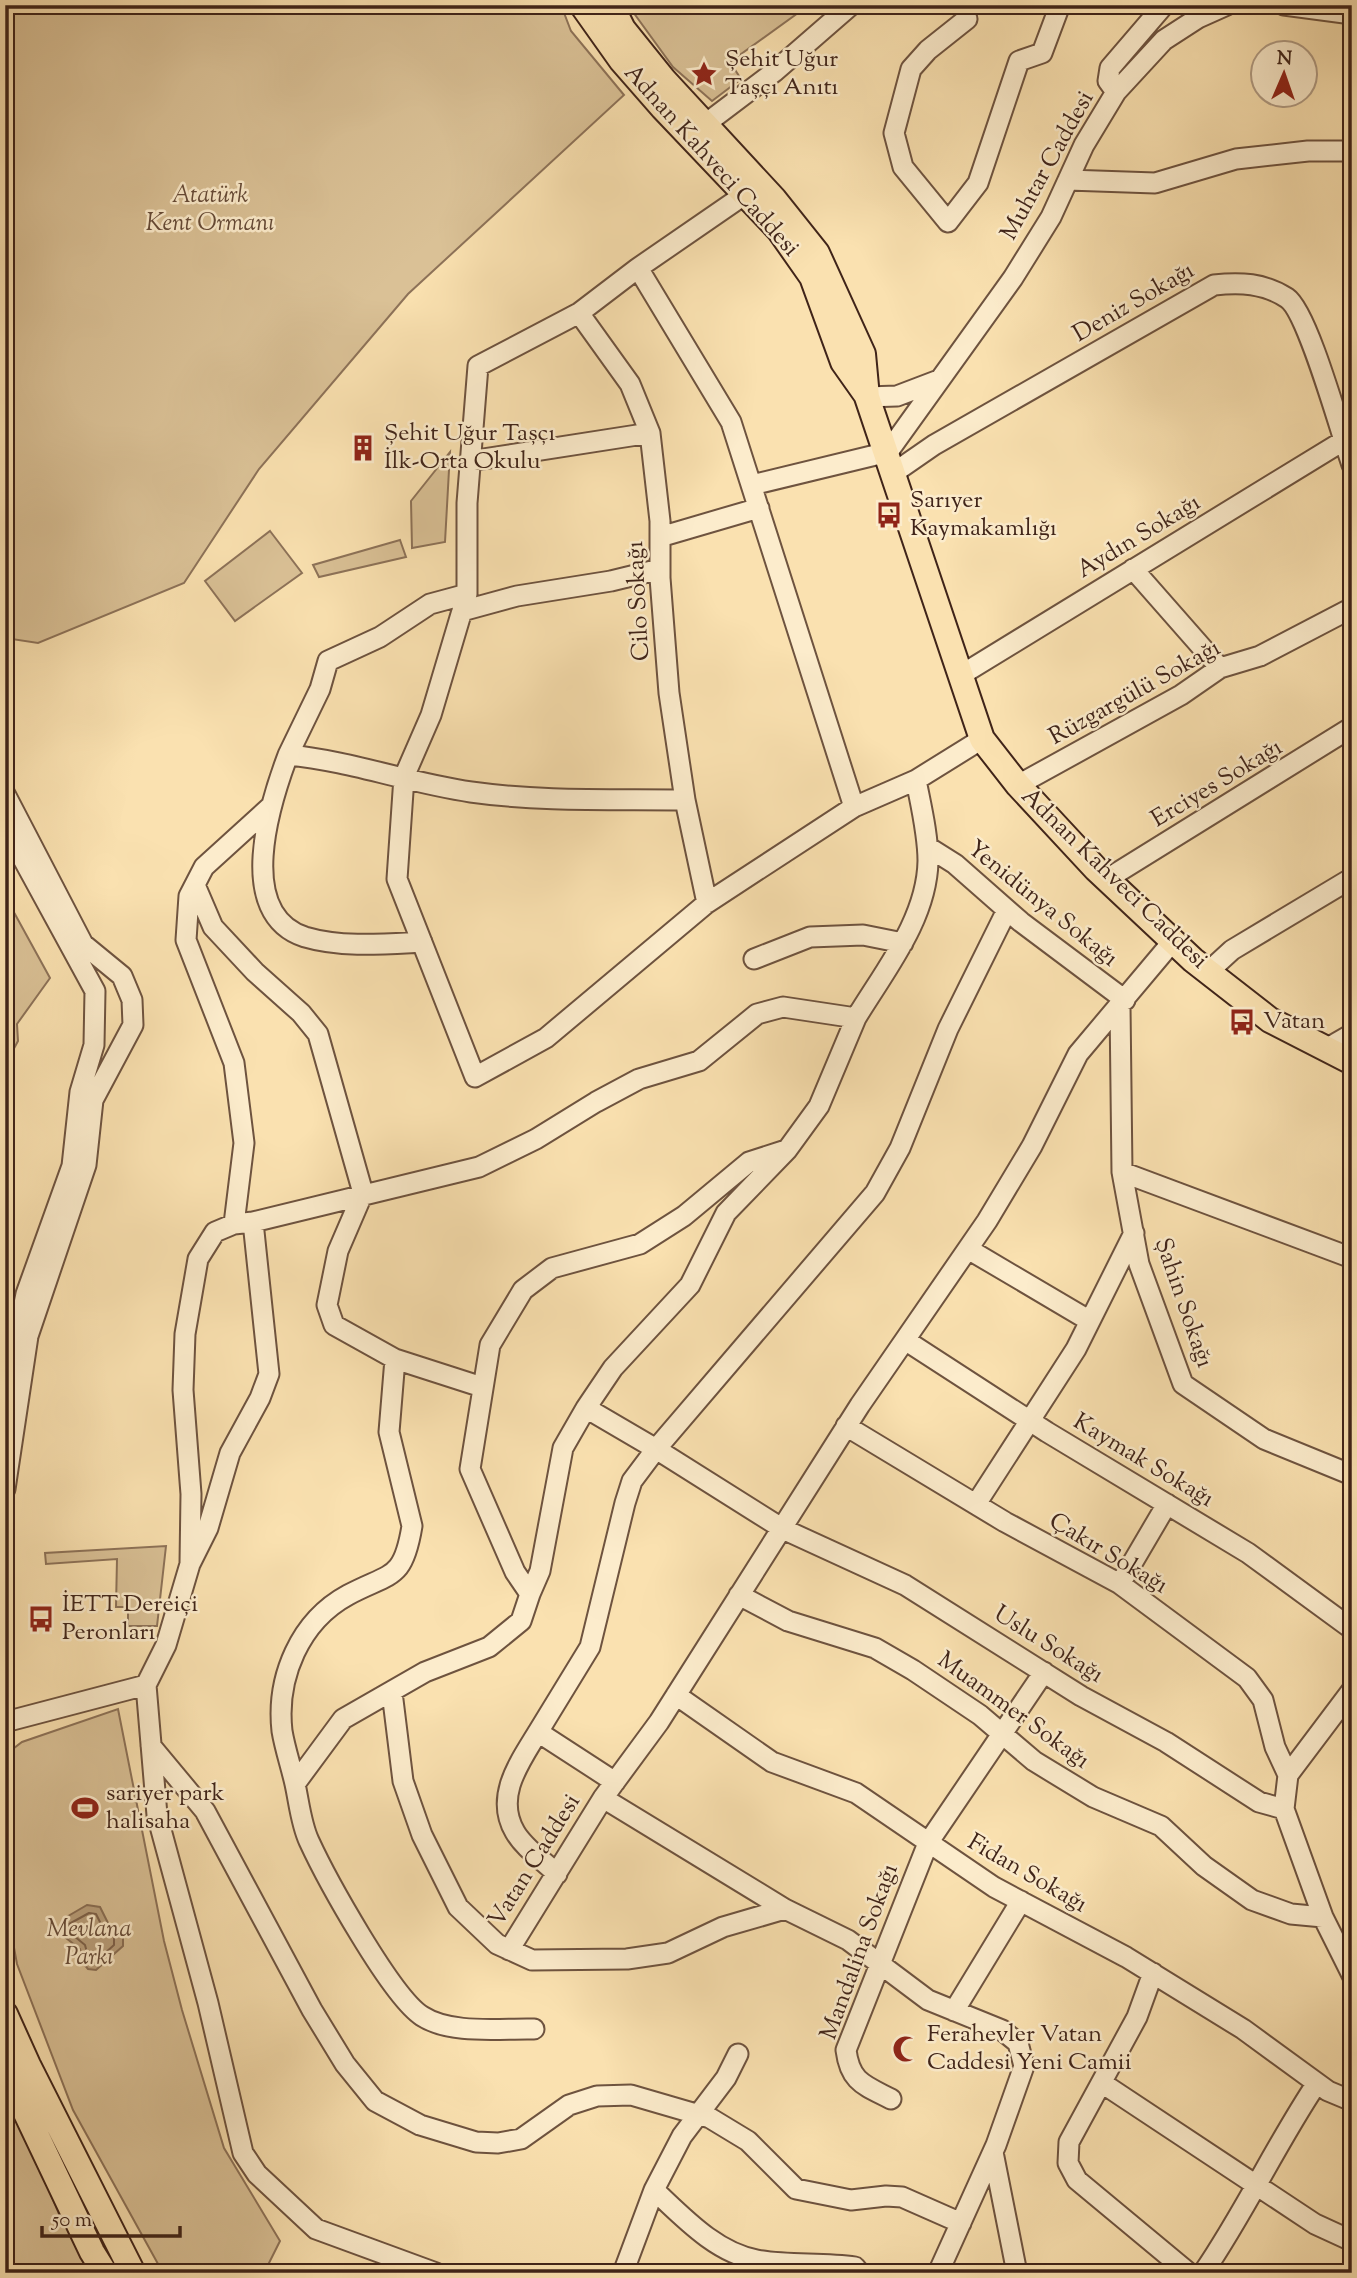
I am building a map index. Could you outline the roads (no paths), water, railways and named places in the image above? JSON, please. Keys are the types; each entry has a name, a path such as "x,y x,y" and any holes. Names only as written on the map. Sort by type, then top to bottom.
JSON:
{"main road":[{"name":"Adnan Kahveci Caddesi","path":"582,5 621,60 779,230 812,277 843,362 867,397 891,462 982,739 1018,785 1107,879 1208,972 1270,1020 1352,1062"},
{"name":"Adnan Kahveci Caddesi","path":"611,5 623,29 704,125 774,199 817,253 863,354 867,397"},
{"path":"5,2014 27,2065 133,2273"},
{"path":"5,2069 92,2252 105,2273"}],"street":[{"path":"704,125 774,72 851,5"},
{"path":"967,19 928,50 911,69 894,133 903,167 948,222 978,183 1019,61 1042,53 1060,5"},
{"path":"1116,92 1108,81 1110,68 1164,5"},
{"name":"Muhtar Caddesi","path":"891,462 939,380 1013,278 1051,217 1084,145 1116,92 1164,40 1198,18 1227,5"},
{"path":"1284,5 1352,14"},
{"path":"1068,180 1155,183 1236,159 1308,151 1352,151"},
{"path":"744,195 638,268 579,313 478,366 467,503 465,602 431,715 404,777 397,879 475,1077 546,1038 707,904 854,807 916,780 982,739"},
{"path":"638,268 731,422 854,807"},
{"name":"Deniz Sokağı","path":"891,462 934,445 1214,285 1242,282 1267,288 1290,299 1311,341 1352,465"},
{"name":"Cilo Sokağı","path":"579,313 630,384 650,433 660,537 669,693 685,800 707,904"},
{"path":"867,397 897,396 939,380"},
{"path":"470,461 650,433"},
{"name":"Aydın Sokağı","path":"961,675 1343,441"},
{"path":"752,485 891,462"},
{"path":"660,537 759,508"},
{"path":"422,942 370,945 304,937 282,924 271,908 264,888 265,824 288,755 320,689 328,661 380,637 430,604 465,602 660,569"},
{"path":"1133,569 1220,668"},
{"name":"Rüzgargülü Sokağı","path":"1018,785 1181,695 1220,668 1260,656 1352,608"},
{"name":"Erciyes Sokağı","path":"1107,879 1352,727"},
{"path":"288,755 334,760 404,777 508,796 685,800"},
{"path":"295,1784 343,1719 425,1672 489,1647 521,1621 540,1571 563,1448 613,1368 690,1285 726,1213 787,1150 819,1106 856,1018 903,943 919,906 928,865 928,848 916,780"},
{"path":"5,794 83,944 122,976 132,1000 133,1025 93,1100 86,1165 28,1336 5,1489"},
{"path":"270,807 204,867 189,896 186,940 234,1063 244,1143 244,1223 269,1374 260,1398 230,1453 208,1528 190,1564 166,1645 146,1685 157,1815 208,2003 243,2153 257,2174 316,2229 436,2273"},
{"path":"5,827 95,991 97,1011 94,1045 80,1092 72,1166 26,1294 5,1398"},
{"name":"Yenidünya Sokağı","path":"928,848 955,864 1007,910 1123,1003"},
{"path":"1208,972 1231,950 1352,878"},
{"path":"195,885 213,927 255,972 301,1013 317,1034 363,1193 338,1251 327,1305 334,1325 395,1359 482,1387"},
{"path":"557,1874 519,1837 508,1810 509,1782 590,1647 632,1480 656,1448 875,1193 900,1148 948,1029 1007,910"},
{"path":"754,959 810,937 863,935 903,943"},
{"name":"Vatan Caddesi","path":"509,1950 603,1798 676,1695 846,1426 968,1249 1032,1146 1078,1054 1173,941"},
{"name":"Şahin Sokağı","path":"1123,1003 1122,1172 1139,1264 1183,1384 1265,1439 1352,1475"},
{"path":"190,1564 191,1494 183,1390 185,1334 198,1259 215,1232 363,1193 479,1167 536,1139 639,1079 699,1061 757,1014 783,1007 856,1018"},
{"path":"1326,1049 1352,1034"},
{"path":"530,1594 515,1572 470,1469 491,1345 523,1290 552,1268 639,1244 684,1216 749,1162 787,1150"},
{"path":"1122,1172 1352,1258"},
{"path":"976,1504 1076,1349 1133,1233"},
{"path":"968,1249 1090,1321"},
{"name":"Kaymak Sokağı","path":"905,1340 1028,1420 1248,1553 1352,1629"},
{"path":"395,1359 389,1433 412,1527 402,1566 391,1576 346,1596 311,1623 288,1666 282,1731 308,1839 361,1936 411,2007 424,2017 459,2027 534,2029"},
{"name":"Uslu Sokağı","path":"586,1408 656,1448 783,1529 905,1585 1081,1696 1166,1742 1259,1802 1284,1809"},
{"name":"Çakır Sokağı","path":"846,1426 976,1504 1120,1584 1247,1678 1264,1700 1275,1747 1287,1775"},
{"path":"1120,1584 1167,1504"},
{"name":"Muammer Sokağı","path":"739,1595 788,1621 874,1648 913,1670 1001,1733 1034,1761 1093,1797 1161,1826 1204,1866 1252,1900 1291,1914 1323,1917"},
{"name":"Mandalina Sokağı","path":"891,2099 856,2079 848,2068 846,2050 928,1843 1044,1672"},
{"path":"5,1722 146,1685"},
{"path":"1352,1690 1287,1775 1284,1809 1323,1917 1352,1975"},
{"path":"392,1692 403,1781 422,1835 458,1907 497,1944 532,1960 627,1959 668,1954 723,1927 785,1909"},
{"name":"Fidan Sokağı","path":"676,1695 772,1762 856,1793 1021,1902 1153,1973 1243,2029 1317,2083 1352,2101"},
{"path":"538,1732 615,1782"},
{"path":"151,1746 205,1811 312,2010 345,2064 375,2101 420,2125 476,2142 498,2143 521,2139 569,2105 597,2096 631,2095 710,2118 748,2141 796,2189 851,2200 902,2197 961,2223"},
{"path":"603,1798 785,1909 848,1940 928,2000 1002,2030 1018,2043 1024,2066 993,2151 938,2272"},
{"path":"954,2011 979,1965 1021,1902"},
{"path":"1153,1973 1137,2017 1069,2142 1071,2170 1077,2180 1189,2273"},
{"path":"623,2273 654,2190 697,2115 726,2078 738,2054"},
{"path":"1102,2083 1257,2183 1315,2224 1352,2241"},
{"path":"1203,2273 1234,2228 1290,2123 1317,2083"},
{"path":"993,2151 1016,2268 1020,2273"},
{"path":"654,2190 690,2224 723,2247 755,2260 829,2263 855,2267 860,2273"}],"water":[{"path":"87,1905 100,1907 109,1925 123,1931 123,1946 96,1970 88,1969 83,1963 80,1949 61,1934 63,1919"}],"place":[{"name":"Şehit Uğur Taşçı Anıtı","path":"704,74"},
{"name":"Şehit Uğur Taşçı İlk-Orta Okulu","path":"363,448"},
{"name":"Sarıyer Kaymakamlığı","path":"889,515"},
{"name":"Vatan","path":"1242,1022"},
{"name":"İETT Dereiçi Peronları","path":"41,1619"},
{"name":"sariyer park halisaha","path":"85,1808"},
{"name":"Ferahevler Vatan Caddesi Yeni Camii","path":"906,2049"}],"park label":[{"name":"Atatürk Kent Ormanı","path":"210,210"},
{"name":"Mevlana Parkı","path":"89,1944"}]}
